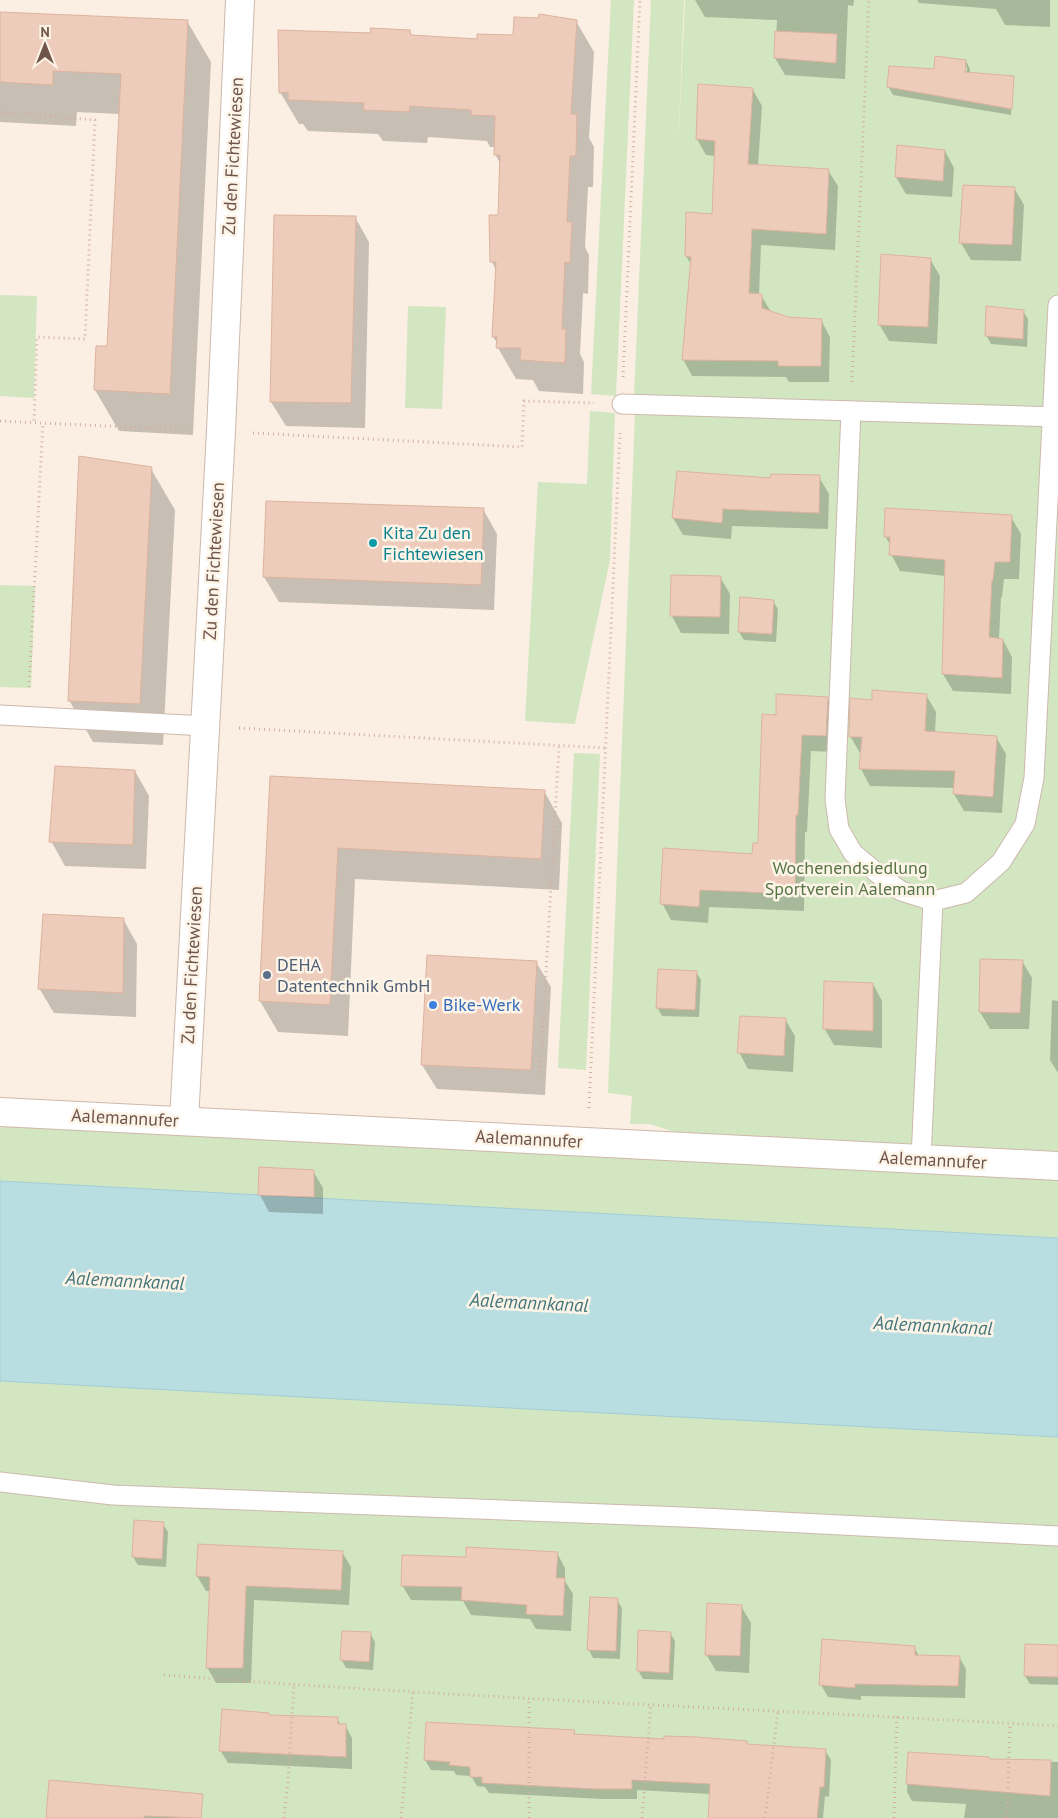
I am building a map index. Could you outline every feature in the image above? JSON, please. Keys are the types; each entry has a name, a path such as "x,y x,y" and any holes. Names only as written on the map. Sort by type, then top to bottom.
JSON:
{"street":[{"name":"Zu den Fichtewiesen","path":"184,1121 221,431 240,0"},
{"name":"Aalemannufer","path":"0,1112 1058,1166"}],"lane":[{"path":"851,411 835,799 839,829 853,853 877,874 900,891 933,901 966,893 1001,862 1025,824 1034,778 1055,417 1058,305"},
{"path":"622,404 1055,417"},
{"path":"0,715 206,726"},
{"path":"921,1159 933,901"},
{"path":"0,1482 113,1495 683,1517 1058,1536"}],"path":[{"path":"587,1142 640,0"},
{"path":"851,411 869,0"},
{"path":"0,112 95,120 85,339 37,338 34,423"},
{"path":"0,422 221,431 522,447 524,401 622,404"},
{"path":"27,716 43,423"},
{"path":"206,726 606,748"},
{"path":"540,1077 559,746"},
{"path":"164,1675 413,1692 1058,1726"},
{"path":"284,1818 294,1685"},
{"path":"401,1818 413,1692"},
{"path":"528,1818 529,1698"},
{"path":"642,1818 651,1704"},
{"path":"765,1818 778,1710"},
{"path":"894,1818 897,1717"},
{"path":"1007,1818 1010,1724"}],"green space":[{"path":"611,0 634,0 616,396 591,394"},
{"name":"Wochenendsiedlung Sportverein Aalemann","path":"651,0 684,0 678,154 685,0 1058,0 1058,1153 680,1134 650,1124 630,1124 632,1096 608,1093 635,414 665,415 666,401 634,398"},
{"path":"0,295 37,296 34,398 0,396"},
{"path":"408,306 446,307 442,409 405,408"},
{"path":"590,411 615,413 610,560 575,724 525,721 538,482 587,484"},
{"path":"0,585 35,586 31,688 0,687"},
{"path":"574,753 600,754 586,1070 558,1068"},
{"path":"0,1112 1058,1166 1058,1238 0,1181"},
{"path":"0,1381 1058,1437 1058,1818 0,1818"}],"water":[{"name":"Aalemannkanal","path":"0,1181 1058,1238 1058,1437 0,1381"}],"building":[{"path":"0,12 188,20 170,394 94,390 96,346 107,346 121,74 53,71 53,85 0,82"},
{"path":"539,14 577,20 571,114 577,114 576,156 570,156 567,222 572,222 570,263 565,262 562,329 566,329 565,363 520,360 521,348 496,348 497,337 492,337 496,262 490,262 489,215 498,215 500,155 494,155 495,116 471,115 471,110 410,106 409,112 363,110 364,103 288,100 288,92 279,93 278,30 371,33 370,28 410,30 411,35 477,39 477,34 513,35 514,17 538,18"},
{"path":"775,31 837,34 836,63 774,58"},
{"path":"935,56 966,60 965,72 1014,76 1012,109 887,87 889,66 934,69"},
{"path":"698,84 753,88 748,164 829,169 826,234 752,229 749,293 762,294 762,308 788,317 822,319 821,366 778,366 778,361 682,360 691,257 685,256 686,212 712,214 715,141 696,139"},
{"path":"897,145 945,150 943,181 895,177"},
{"path":"963,185 1015,187 1012,245 959,243"},
{"path":"274,215 356,216 351,403 270,402"},
{"path":"881,254 931,258 928,327 878,325"},
{"path":"986,306 1024,310 1023,339 985,336"},
{"path":"79,456 152,467 140,704 68,701"},
{"path":"677,471 770,478 771,474 820,475 819,513 723,509 722,523 672,518"},
{"name":"Kita Zu den Fichtewiesen","path":"266,501 484,508 481,585 263,577"},
{"path":"885,508 1012,515 1010,562 995,562 992,580 989,637 1003,639 1002,678 942,674 945,560 889,555 890,537 884,537"},
{"path":"671,575 721,576 720,617 670,616"},
{"path":"740,597 774,600 772,634 738,632"},
{"path":"872,690 927,694 925,731 997,736 993,797 953,794 955,771 859,769 862,737 849,737 850,698 872,700"},
{"path":"776,694 828,697 826,736 802,735 798,815 796,815 795,894 700,890 699,907 660,904 663,848 752,854 753,843 758,843 762,714 776,715"},
{"path":"55,766 135,770 133,845 49,842"},
{"path":"270,776 545,790 541,859 338,848 330,1005 259,1001"},
{"path":"43,914 124,918 123,993 38,989"},
{"path":"427,955 537,961 531,1070 421,1065"},
{"path":"980,959 1023,960 1020,1013 979,1012"},
{"path":"658,969 697,971 695,1010 656,1008"},
{"path":"824,981 873,983 873,1031 823,1029"},
{"path":"740,1016 786,1018 784,1056 737,1053"},
{"path":"259,1167 314,1170 314,1197 258,1195"},
{"path":"134,1520 164,1522 162,1559 132,1557"},
{"path":"198,1544 343,1551 341,1590 246,1586 243,1668 206,1668 210,1577 196,1576"},
{"path":"466,1547 558,1552 556,1578 565,1578 563,1616 526,1614 527,1605 461,1600 462,1587 401,1586 402,1555 466,1557"},
{"path":"590,1597 618,1598 616,1651 587,1650"},
{"path":"707,1603 742,1605 740,1656 705,1655"},
{"path":"638,1630 671,1632 669,1673 637,1671"},
{"path":"342,1631 371,1632 369,1662 340,1660"},
{"path":"822,1639 915,1646 915,1655 960,1656 958,1686 855,1684 855,1688 819,1685"},
{"path":"1025,1644 1058,1645 1058,1677 1024,1676"},
{"path":"222,1709 269,1713 269,1715 338,1717 338,1724 346,1724 346,1757 219,1751"},
{"path":"426,1722 575,1730 574,1734 664,1739 664,1736 696,1737 747,1741 747,1744 826,1749 824,1787 820,1787 817,1818 708,1818 710,1784 632,1780 632,1789 596,1789 482,1783 482,1777 470,1777 470,1767 449,1765 450,1762 424,1760"},
{"path":"908,1752 989,1757 989,1759 1051,1760 1050,1796 906,1784"},
{"path":"49,1780 203,1794 201,1818 144,1816 144,1818 46,1818"}],"place":[{"name":"Kita Zu den Fichtewiesen","path":"373,543"},
{"name":"DEHA Datentechnik GmbH","path":"267,975"},
{"name":"Bike-Werk","path":"433,1005"}]}
